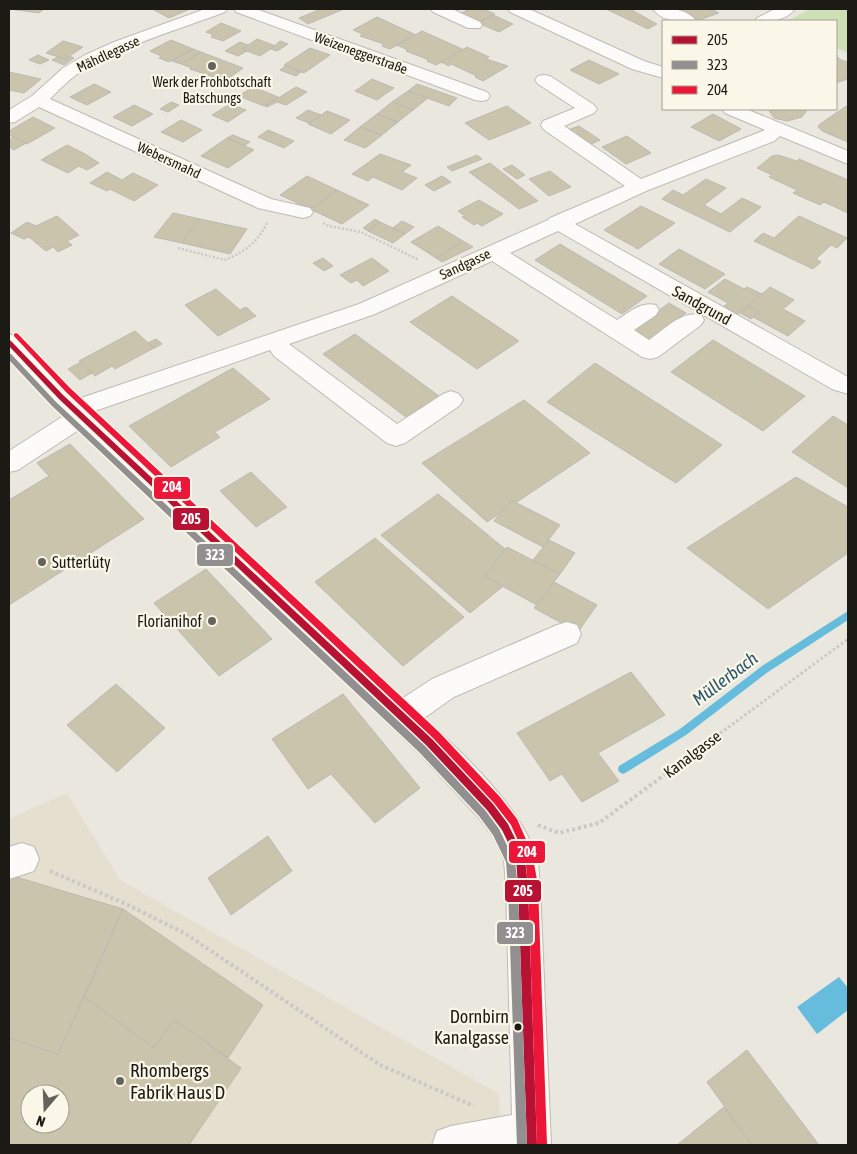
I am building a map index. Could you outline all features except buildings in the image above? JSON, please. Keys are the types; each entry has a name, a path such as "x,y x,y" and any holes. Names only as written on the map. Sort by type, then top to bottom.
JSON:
{"street":[{"name":"Mähdlegasse","path":"9,118 38,100 69,72 91,59 219,9"},
{"name":"Weizeneggerstraße","path":"242,9 481,96"},
{"path":"439,9 474,25"},
{"path":"516,9 638,65 662,73"},
{"path":"661,9 686,20"},
{"path":"766,20 787,9"},
{"path":"544,80 588,109 550,125 639,187"},
{"name":"Webersmahd","path":"38,100 218,183 250,185 269,200"},
{"path":"733,110 848,158"},
{"name":"Sandgasse","path":"9,463 78,412 274,340 367,309 557,222 639,187 767,137 778,129"},
{"path":"269,200 303,212"},
{"name":"Sandgrund","path":"557,222 848,386"},
{"path":"493,252 650,351 693,320"},
{"path":"618,331 648,310"},
{"path":"274,340 282,350 396,437 451,400"},
{"path":"9,342 78,412 429,742 490,807 505,827 520,859 523,886 532,1138 451,1145"},
{"path":"402,716 443,688 568,634"}],"path":[{"path":"178,248 225,260 231,258 259,236 266,227 270,215 269,200"},
{"path":"303,212 329,226 361,232 420,261"},
{"name":"Kanalgasse","path":"533,823 559,833 599,823 848,639"},
{"path":"15,861 128,905 186,934 380,1065 478,1108"}],"shaded area":[{"path":"67,793 120,880 499,1094 501,1145 9,1145 9,819"}],"green space":[{"path":"810,9 848,9 848,53 837,48 837,20 789,20"}],"water":[{"path":"839,977 848,988 848,1010 817,1034 797,1007"}],"waterway":[{"name":"Müllerbach","path":"623,769 683,732 765,669 848,615"}],"transit line":[{"name":"204","path":"16,335 68,390 436,735 497,800 514,822 529,856 533,885 542,1145"},
{"name":"205","path":"9,342 61,397 429,742 490,807 505,827 520,859 523,886 532,1145"},
{"name":"323","path":"9,356 54,404 422,749 482,813 496,832 510,862 513,887 522,1145"}],"place":[{"name":"Werk der Frohbotschaft Batschungs","path":"212,66"},
{"name":"Sutterlüty","path":"42,562"},
{"name":"Florianihof","path":"212,621"},
{"name":"Dornbirn Kanalgasse","path":"518,1027"},
{"name":"Rhombergs Fabrik Haus D","path":"120,1081"}]}
